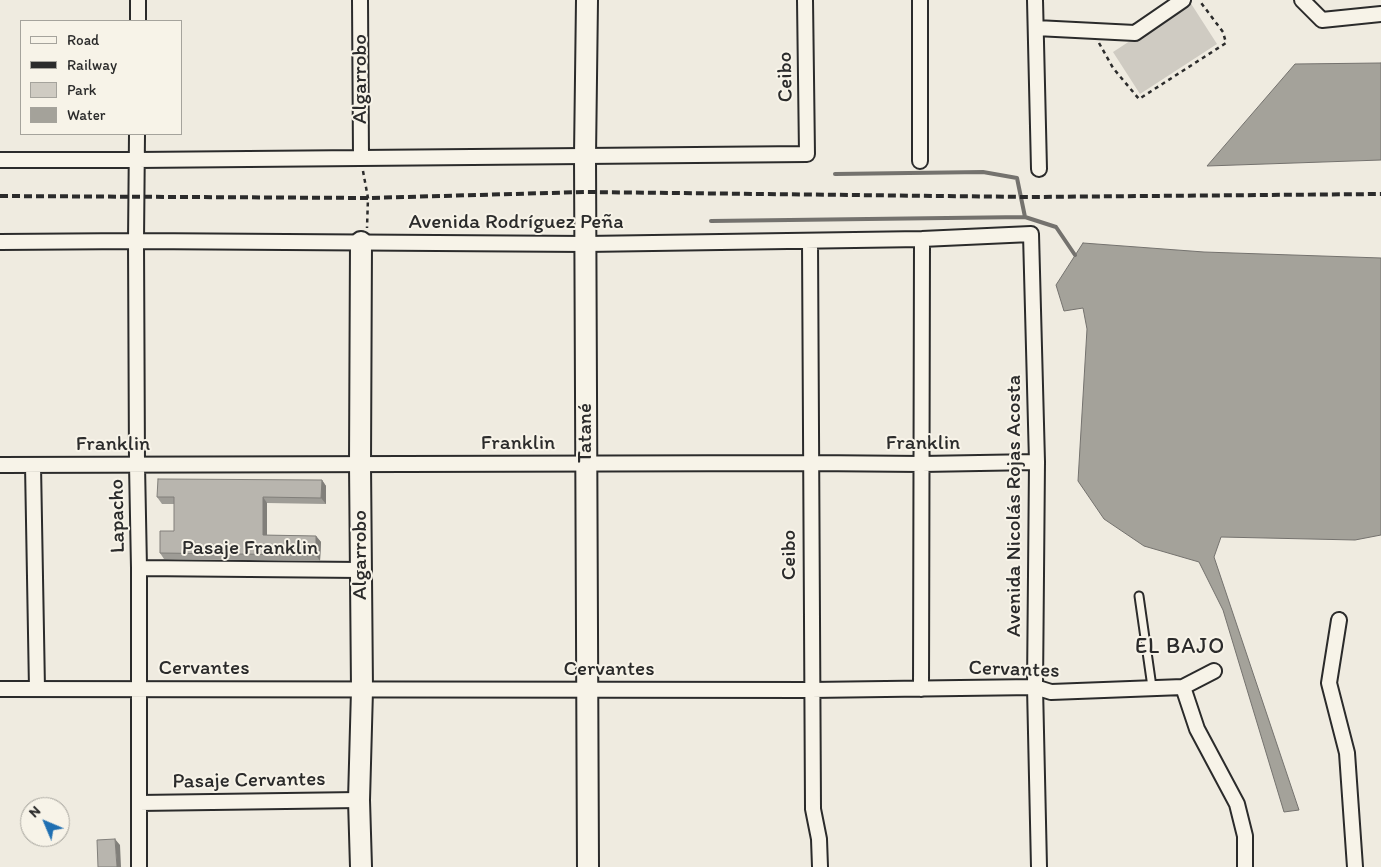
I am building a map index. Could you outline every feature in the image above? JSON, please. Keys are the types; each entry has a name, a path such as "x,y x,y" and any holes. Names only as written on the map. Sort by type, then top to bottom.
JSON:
{"street":[{"path":"138,0 138,20"},
{"name":"Algarrobo","path":"360,0 361,157"},
{"name":"Tatané","path":"588,0 585,156 588,867"},
{"name":"Ceibo","path":"585,156 807,154 804,0"},
{"path":"920,0 920,161"},
{"path":"1035,0 1039,169"},
{"path":"1036,28 1135,33 1183,0"},
{"path":"1302,0 1322,20 1381,14"},
{"name":"Lapacho","path":"137,135 139,867"},
{"path":"0,160 585,156"},
{"name":"Avenida Rodríguez Peña","path":"0,242 586,244 922,239 1031,234"},
{"name":"Avenida Nicolás Rojas Acosta","path":"1031,234 1037,462 1035,687 1038,867"},
{"path":"921,689 922,239"},
{"name":"Ceibo","path":"810,241 811,690 813,809 819,838 820,867"},
{"name":"Algarrobo","path":"361,242 362,690 359,800 361,867"},
{"name":"Franklin","path":"0,466 922,464 1037,462"},
{"path":"32,465 36,689"},
{"name":"Pasaje Franklin","path":"139,568 361,570"},
{"path":"1339,620 1329,683 1346,753 1355,867"},
{"name":"Cervantes","path":"0,689 811,690 1035,687 1051,692 1183,687 1214,671"},
{"path":"1183,687 1196,729 1237,804 1245,836 1245,867"},
{"name":"Pasaje Cervantes","path":"139,803 359,800"}],"lane":[{"path":"1138,596 1152,687"}],"path":[{"path":"1090,30 1113,68 1139,99 1226,44 1223,32 1199,0"},
{"path":"361,157 368,198 367,231 361,242"}],"green space":[{"path":"1190,2 1217,44 1140,94 1113,52"}],"water":[{"path":"1381,63 1381,160 1207,166 1295,64"},
{"path":"1083,243 1204,252 1381,258 1381,535 1355,540 1221,537 1214,557 1299,810 1284,812 1223,610 1199,562 1144,546 1104,519 1078,481 1087,329 1083,308 1064,311 1056,285"}],"building":[{"path":"158,479 322,480 321,498 263,497 263,535 316,536 316,555 160,553 160,531 174,531 174,497 157,497"},
{"path":"115,839 117,867 98,867 97,840"}],"waterway":[{"path":"835,174 983,172 1017,178 1025,217"},
{"path":"711,221 1025,217 1056,227 1075,255"}],"railway":[{"path":"0,196 368,198 585,192 1030,197 1381,194"}],"district":[{"name":"EL BAJO","path":"1180,647"}]}
